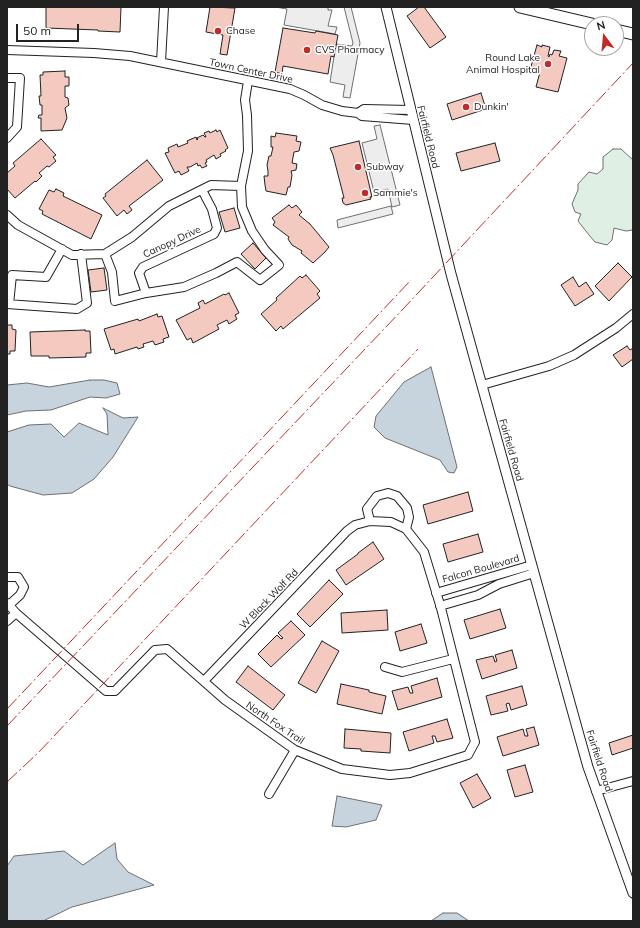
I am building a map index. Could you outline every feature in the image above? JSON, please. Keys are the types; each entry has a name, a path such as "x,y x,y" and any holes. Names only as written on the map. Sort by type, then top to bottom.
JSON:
{"main road":[{"path":"520,7 584,22"}],"street":[{"path":"161,62 164,7"},
{"name":"Fairfield Road","path":"386,7 451,274 588,767 633,893"},
{"name":"Town Center Drive","path":"7,50 94,53 130,56 297,92 328,108 358,113 362,116 413,120"},
{"path":"7,78 20,78 17,127 7,138"},
{"path":"105,254 112,272 115,301 146,293 184,287 237,262 260,280 279,265 265,250 252,231 242,207 242,186 248,151 245,100 248,81"},
{"name":"Town Center Drive","path":"358,113 364,109 410,110"},
{"path":"7,215 18,225 72,254 105,254 132,237 169,206 211,185 242,186"},
{"name":"Canopy Drive","path":"146,293 139,273 143,267 214,234 217,228 212,208 202,190"},
{"path":"62,248 46,277 12,275 8,304 77,309 87,303 82,254"},
{"path":"482,385 549,366 574,355 616,328 633,314"},
{"path":"388,493 397,496 407,508 409,517 406,529 391,522 370,521 367,509 376,496 388,493"},
{"name":"W Black Wolf Rd","path":"204,681 347,531 355,525 370,521"},
{"name":"North Fox Trail","path":"7,577 18,577 24,587 20,595 8,604 16,613 106,691 115,691 155,650 167,649 225,700 295,750 342,769 390,775 410,773 468,755 475,742 440,606 424,552 406,529"},
{"name":"Falcon Boulevard","path":"435,590 533,569"},
{"name":"Falcon Boulevard","path":"440,606 478,595 533,569"},
{"path":"7,621 16,613"},
{"path":"385,667 402,672 453,659"},
{"path":"269,794 295,750"},
{"path":"596,791 633,781"}],"green space":[{"path":"613,149 621,149 633,160 633,230 626,231 614,228 612,240 607,245 595,242 589,235 578,221 581,214 575,212 572,204 578,190 578,184 589,172 597,174 603,169 603,157"}],"shaded area":[{"path":"275,7 328,7 328,10 332,10 328,26 337,27 335,34 284,25 287,9"},
{"path":"344,7 351,7 360,43 350,98 343,97 345,85 330,82 336,44 352,46 353,43"},
{"path":"380,125 400,205 392,207 388,189 374,192 362,143 377,139 374,126"},
{"path":"391,206 393,214 338,228 337,220"},
{"path":"431,367 457,467 454,473 448,472 440,460 385,438 374,427 376,416 404,382"},
{"path":"90,380 104,380 117,383 120,394 106,398 90,397 51,410 26,411 7,415 7,385 27,383 49,387"},
{"path":"103,408 123,418 138,417 113,457 94,479 72,493 43,495 7,484 7,432 29,425 51,424 64,437 79,423 108,435 107,414"},
{"path":"337,796 382,805 376,820 346,827 332,826"},
{"path":"115,843 117,859 128,872 154,885 72,907 43,921 7,921 7,866 14,856 64,851 83,865"},
{"path":"443,913 457,913 469,921 431,921"}],"building":[{"path":"46,7 121,7 120,32 46,28"},
{"name":"Chase","path":"210,7 235,8 227,55 220,54 223,35 206,32"},
{"path":"419,7 424,7 446,37 430,48 407,16"},
{"name":"CVS Pharmacy","path":"283,28 338,35 334,57 331,56 328,74 283,66 282,74 275,72"},
{"name":"Round Lake Animal Hospital","path":"537,45 542,47 542,45 550,47 549,57 550,54 552,55 554,50 561,51 559,56 567,58 558,92 536,87 540,72 530,70"},
{"path":"65,71 65,77 69,77 69,86 65,86 65,97 68,98 69,105 65,108 67,118 62,130 41,131 41,118 38,118 39,115 42,115 42,105 40,105 39,96 41,96 40,75 43,75 43,72"},
{"name":"Dunkin'","path":"481,93 486,109 452,120 447,104"},
{"path":"216,130 217,132 220,130 228,148 225,150 226,151 220,154 221,156 216,159 214,155 206,160 207,162 205,163 207,166 202,168 200,165 198,166 197,163 187,167 189,171 181,175 179,171 175,173 165,153 169,152 168,148 177,144 178,147 188,143 187,141 196,137 197,140 197,138 203,135 206,137 204,133 209,131 210,133"},
{"path":"276,133 297,136 296,141 301,142 299,151 294,152 292,163 297,164 296,170 291,171 292,175 290,187 288,187 286,195 266,191 265,185 264,176 268,176 267,165 273,147 271,147 271,136 275,137"},
{"path":"41,139 56,155 53,157 56,161 39,173 42,176 15,198 7,189 7,173 15,166 13,163"},
{"path":"359,141 372,197 370,197 371,199 346,205 343,203 342,198 344,198 330,148"},
{"path":"495,143 500,161 461,171 456,153"},
{"path":"147,160 163,180 129,206 132,210 127,214 124,210 117,216 103,198 106,196 105,194"},
{"path":"56,189 64,193 63,196 102,215 91,239 42,214 43,211 39,209 49,190 54,192"},
{"path":"289,205 292,208 296,205 302,212 299,215 310,224 329,247 313,263 301,253 302,251 292,245 288,239 289,237 273,225 275,222 272,218"},
{"path":"234,208 240,228 225,232 219,212"},
{"path":"253,243 266,258 255,269 241,254"},
{"path":"618,263 632,277 609,301 595,286"},
{"path":"104,268 107,290 91,292 88,270"},
{"path":"306,275 320,291 317,294 320,298 283,329 281,326 276,331 261,314 300,276 302,278"},
{"path":"573,277 579,287 586,282 594,294 575,306 561,285"},
{"path":"229,293 239,313 235,315 237,319 229,324 227,320 217,325 219,329 193,343 191,338 187,340 176,320 200,308 198,303 203,300 205,304"},
{"path":"157,314 158,317 162,316 169,337 163,339 164,342 155,345 153,341 143,344 144,347 138,349 137,347 115,354 114,349 111,350 104,329 138,319 139,321"},
{"path":"7,325 12,325 12,329 16,330 15,351 10,351 10,354 7,354"},
{"path":"90,331 91,353 86,353 86,357 49,358 49,356 31,356 30,332"},
{"path":"627,346 630,350 633,348 633,359 622,367 613,355"},
{"path":"468,492 473,511 428,524 423,505"},
{"path":"478,534 483,552 448,562 443,544"},
{"path":"373,542 384,559 346,585 336,570"},
{"path":"329,580 343,594 310,627 297,614"},
{"path":"500,609 506,628 470,639 464,620"},
{"path":"387,610 388,630 342,633 341,613"},
{"path":"291,621 305,635 271,667 258,654 277,635 281,639 283,638 278,633"},
{"path":"421,624 427,643 400,651 395,632"},
{"path":"322,641 339,651 316,693 298,683"},
{"path":"512,650 517,668 482,679 476,660 493,656 495,662 497,661 495,655"},
{"path":"248,666 285,695 273,710 236,682"},
{"path":"437,678 442,697 398,710 392,691 408,687 410,693 413,693 411,686"},
{"path":"341,684 369,690 369,692 386,696 382,714 337,704"},
{"path":"522,686 527,705 511,710 509,703 506,704 508,711 491,715 486,696"},
{"path":"447,719 453,738 437,742 435,736 432,736 434,743 409,751 403,732"},
{"path":"534,727 539,745 503,756 497,737 523,729 525,736 528,736 526,729"},
{"path":"345,729 391,733 390,753 344,748"},
{"path":"633,735 633,748 612,755 609,743"},
{"path":"525,765 533,792 515,797 507,770"},
{"path":"477,774 491,798 473,808 460,783"}],"power":[{"path":"7,726 404,308 633,63"},
{"path":"7,709 411,280"},
{"path":"7,782 39,752 418,349"}],"place":[{"name":"Chase","path":"218,31"},
{"name":"CVS Pharmacy","path":"307,50"},
{"name":"Round Lake Animal Hospital","path":"548,64"},
{"name":"Dunkin'","path":"466,107"},
{"name":"Subway","path":"358,167"},
{"name":"Sammie's","path":"365,193"}]}
